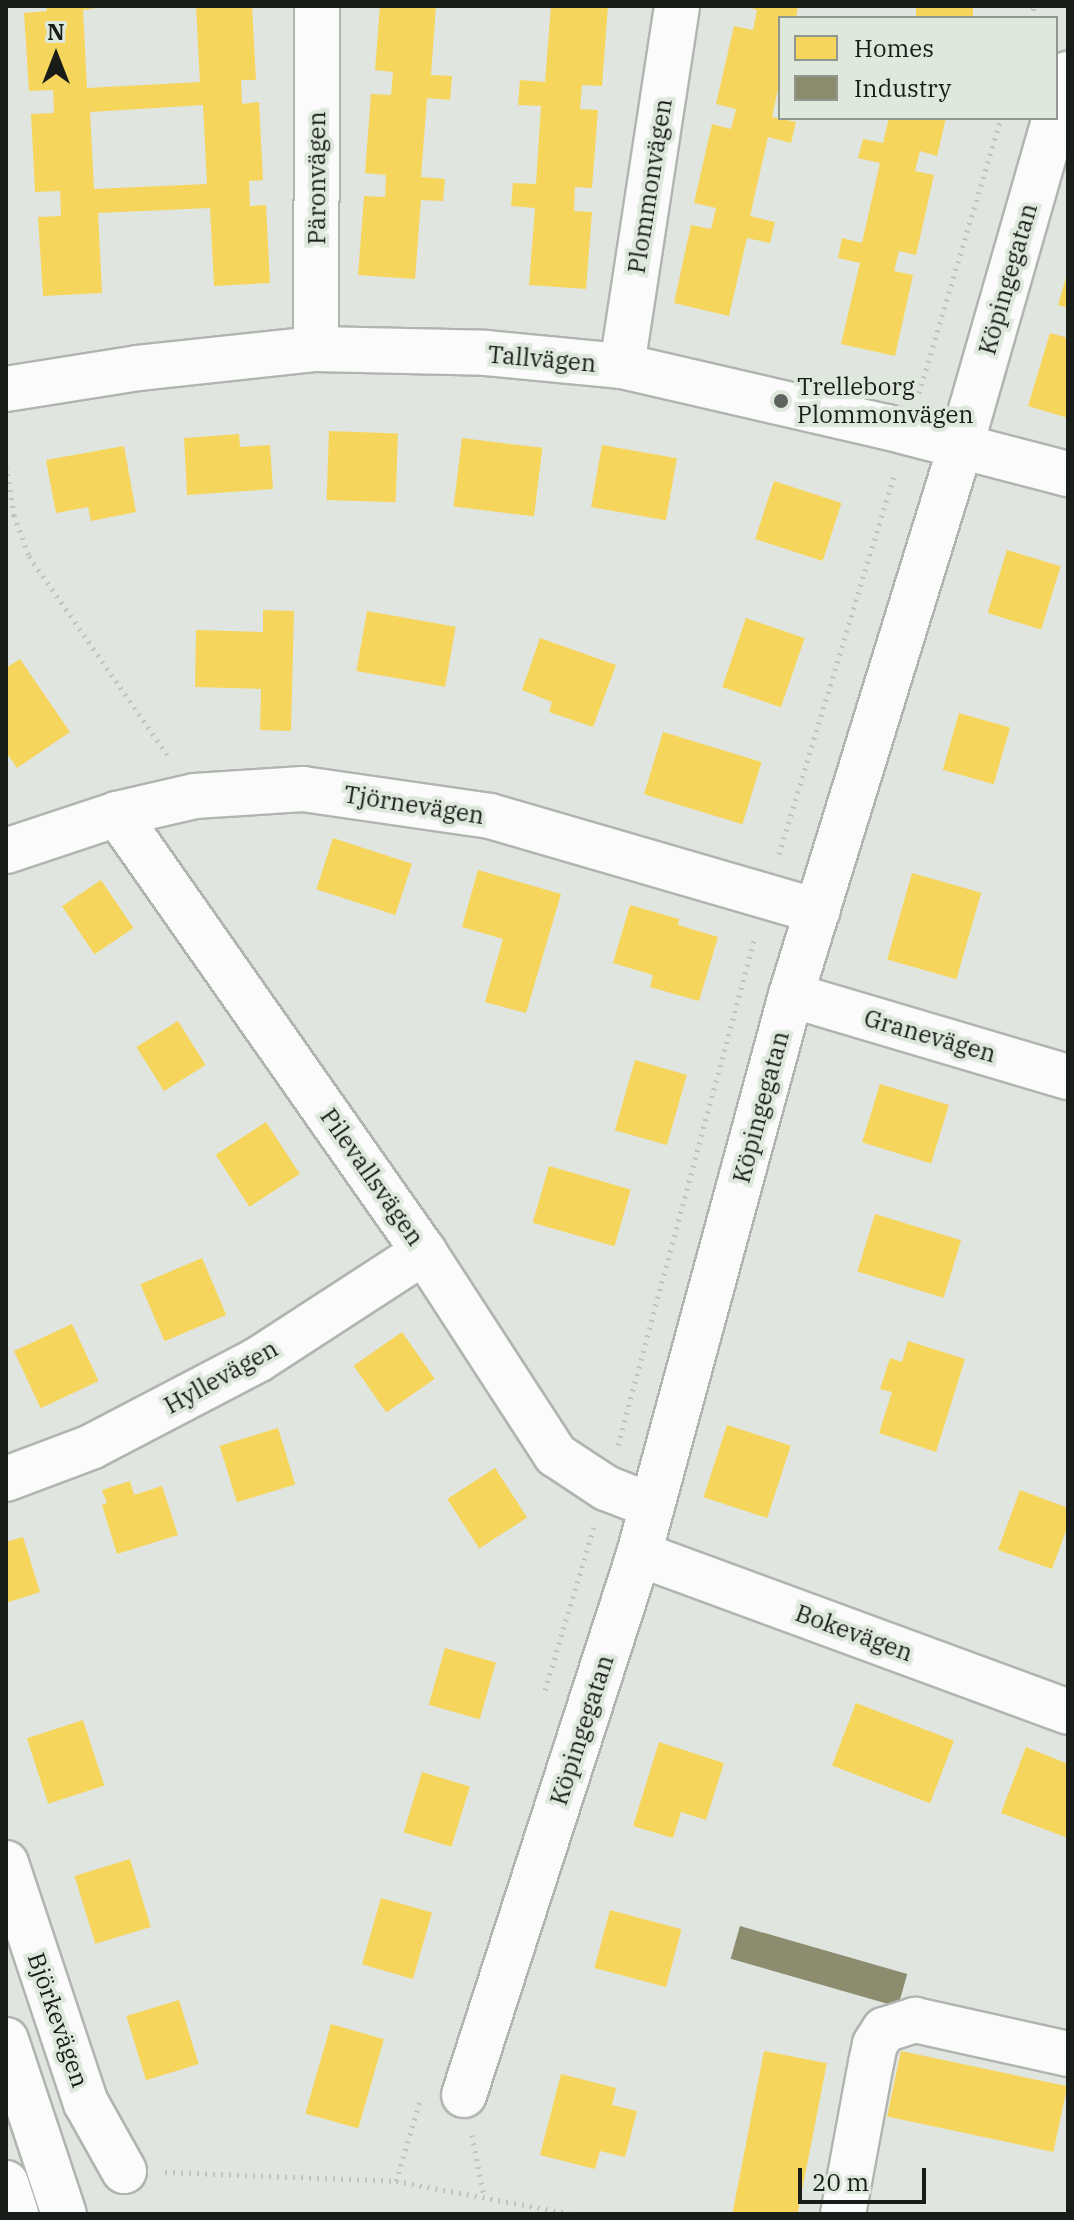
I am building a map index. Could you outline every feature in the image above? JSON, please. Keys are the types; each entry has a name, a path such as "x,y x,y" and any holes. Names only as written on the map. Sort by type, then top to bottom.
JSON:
{"street":[{"name":"Päronvägen","path":"316,349 317,6"},
{"name":"Plommonvägen","path":"622,366 677,6"},
{"name":"Köpingegatan","path":"1058,110 1068,74"},
{"name":"Köpingegatan","path":"444,2093 639,1554 791,995 961,445 1055,120"},
{"name":"Tallvägen","path":"6,389 138,368 316,349 486,353 622,366 887,427 1068,474"},
{"name":"Tjörnevägen","path":"6,851 117,814 195,796 303,789 490,816 817,911"},
{"name":"Pilevallsvägen","path":"117,814 424,1252 556,1455 606,1488 652,1506"},
{"name":"Granevägen","path":"791,995 1068,1077"},
{"name":"Hyllevägen","path":"6,1479 91,1447 259,1359 424,1252"},
{"name":"Bokevägen","path":"639,1554 1068,1712"},
{"name":"Björkevägen","path":"6,1863 86,2103 124,2171"},
{"path":"843,2214 875,2044 884,2030 915,2020 1068,2054"},
{"path":"6,2040 64,2214"},
{"path":"6,2183 16,2214"}],"path":[{"path":"542,1699 606,1488 766,896 895,475 887,427 917,399 1000,120"},
{"path":"6,466 14,515 29,556 195,796"},
{"path":"881,471 947,490"},
{"path":"396,2181 444,2093"},
{"path":"444,2093 484,2197"},
{"path":"124,2171 396,2181 572,2214"},
{"path":"519,2214 520,2204"}],"building: Homes":[{"path":"46,6 110,6 83,10 87,88 200,82 196,6 252,6 256,80 241,80 242,104 259,102 263,180 249,181 250,206 266,205 270,283 214,286 210,208 98,213 102,293 43,296 38,217 61,216 60,191 35,192 31,114 54,113 53,90 29,91 24,13 47,11","holes":["203,105 207,184 94,189 90,112"]},
{"path":"380,6 436,6 431,75 452,76 450,100 427,98 421,177 445,179 443,201 421,200 415,279 358,275 364,196 385,197 386,175 365,173 371,94 391,95 393,72 375,70"},
{"path":"551,6 608,6 602,86 582,85 580,109 598,110 592,188 575,187 574,211 592,212 586,289 529,285 535,208 511,206 513,183 536,184 541,106 518,105 520,80 545,82"},
{"path":"746,6 798,6 796,16 778,16 778,89 772,117 796,122 791,143 768,137 750,216 775,222 770,243 747,238 729,316 674,303 691,225 711,229 716,208 694,203 712,124 731,129 736,109 716,104 734,26 753,30 757,10"},
{"path":"916,6 973,6 973,16 916,16"},
{"path":"889,120 946,120 937,156 920,151 915,171 934,175 916,255 899,251 894,271 913,275 895,356 841,344 860,263 838,258 842,238 862,243 880,163 858,158 863,139 883,143"},
{"path":"1068,274 1068,308 1058,305"},
{"path":"1050,333 1068,338 1068,418 1028,406"},
{"path":"329,431 398,433 396,502 327,500"},
{"path":"239,434 240,447 270,445 273,489 187,495 184,438"},
{"path":"462,438 542,448 534,516 454,506"},
{"path":"602,445 677,458 666,520 591,507"},
{"path":"124,446 136,512 91,521 88,507 56,513 46,460"},
{"path":"774,481 842,503 823,561 755,539"},
{"path":"1007,550 1061,566 1041,629 988,613"},
{"path":"263,610 294,611 291,731 260,730 261,689 195,687 196,630 263,632"},
{"path":"367,611 456,627 445,687 356,671"},
{"path":"746,618 805,638 781,707 722,687"},
{"path":"540,638 616,665 593,727 549,712 552,702 522,690"},
{"path":"20,659 70,732 17,768 6,752 6,668"},
{"path":"959,713 1010,728 994,784 943,770"},
{"path":"663,732 761,762 742,824 644,794"},
{"path":"333,838 412,864 395,915 316,889"},
{"path":"478,870 561,894 526,1013 485,1002 503,939 462,927"},
{"path":"912,873 981,893 956,979 887,960"},
{"path":"101,880 133,928 94,954 62,906"},
{"path":"630,905 679,919 678,925 718,937 699,1001 650,987 653,975 613,963"},
{"path":"178,1021 206,1065 164,1091 136,1047"},
{"path":"635,1060 687,1075 667,1145 615,1130"},
{"path":"880,1084 949,1105 931,1163 862,1142"},
{"path":"266,1122 300,1174 249,1207 216,1155"},
{"path":"549,1166 631,1189 614,1246 533,1223"},
{"path":"875,1214 961,1240 944,1298 857,1271"},
{"path":"202,1258 226,1315 165,1341 140,1284"},
{"path":"72,1324 99,1381 41,1408 14,1351"},
{"path":"402,1332 435,1379 386,1413 354,1366"},
{"path":"908,1341 965,1359 936,1452 879,1433 892,1392 880,1389 890,1358 902,1362"},
{"path":"727,1425 791,1446 767,1518 704,1497"},
{"path":"278,1428 295,1484 237,1502 220,1446"},
{"path":"495,1468 527,1517 479,1549 447,1499"},
{"path":"130,1481 134,1495 162,1486 178,1535 117,1554 102,1505 107,1503 102,1490"},
{"path":"1020,1490 1068,1508 1068,1525 1052,1569 998,1550"},
{"path":"23,1537 40,1592 6,1603 6,1542"},
{"path":"445,1648 496,1663 480,1719 429,1705"},
{"path":"856,1703 954,1741 930,1803 832,1766"},
{"path":"83,1720 104,1786 48,1804 27,1738"},
{"path":"659,1742 724,1763 706,1820 681,1812 673,1838 633,1826"},
{"path":"1026,1747 1068,1764 1068,1838 1001,1813"},
{"path":"422,1772 470,1787 451,1847 404,1832"},
{"path":"130,1859 151,1927 95,1944 75,1876"},
{"path":"381,1898 432,1913 413,1979 362,1964"},
{"path":"610,1910 681,1929 666,1987 594,1968"},
{"path":"179,2000 199,2064 146,2080 126,2016"},
{"path":"331,2024 384,2039 358,2129 305,2113"},
{"path":"764,2051 827,2063 798,2214 733,2212"},
{"path":"901,2051 1067,2086 1053,2152 887,2117"},
{"path":"561,2074 616,2088 612,2105 637,2111 625,2157 600,2151 595,2169 540,2155"}],"building: Industry":[{"path":"740,1926 907,1974 898,2007 731,1959"}],"place":[{"name":"Trelleborg Plommonvägen","path":"781,401"}]}
